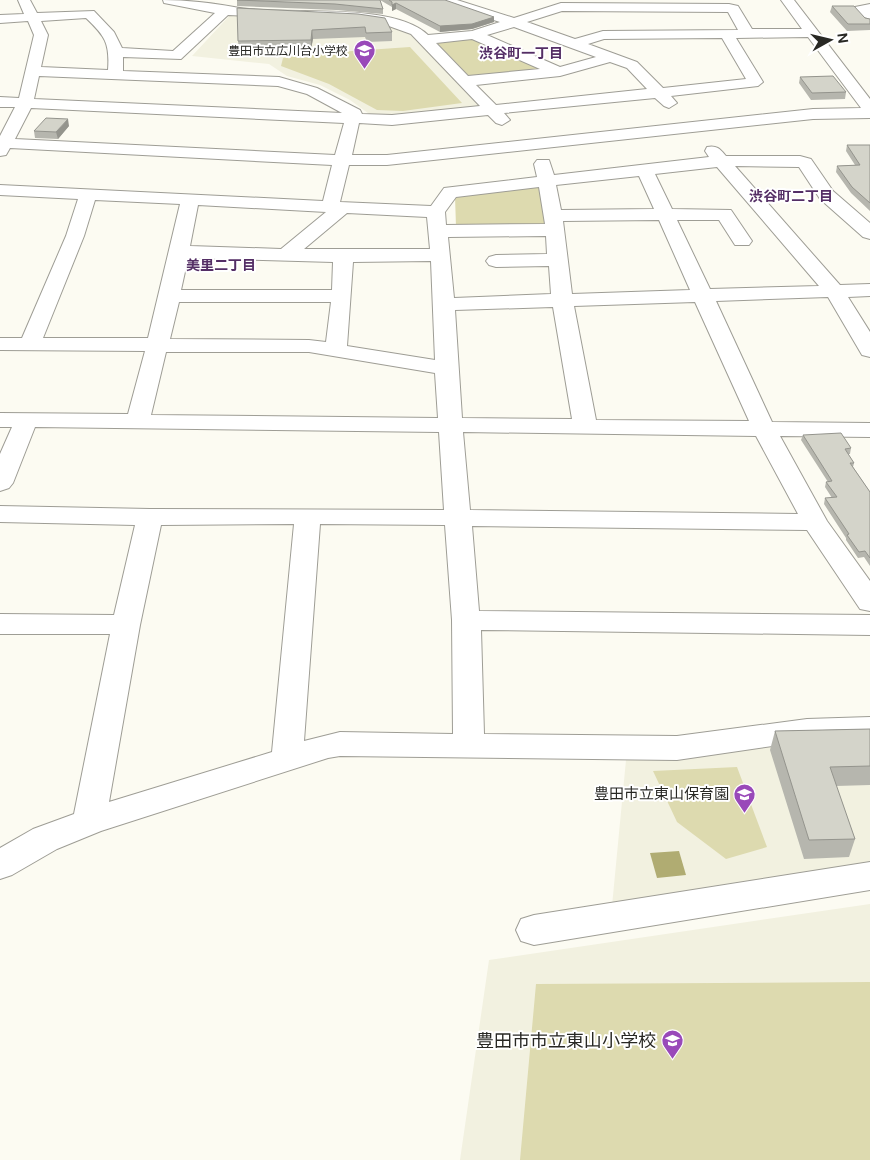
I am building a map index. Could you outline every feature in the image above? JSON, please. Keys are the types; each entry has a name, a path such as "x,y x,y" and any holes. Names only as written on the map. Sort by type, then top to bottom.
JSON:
{"street":[{"path":"24,0 41,35 34,71 24,104 2,146 341,160 387,160 813,114 870,112"},
{"path":"168,0 201,7 227,9 335,10 364,13 399,21 416,30 527,144 546,170 562,299 586,426"},
{"path":"444,0 514,22 636,67 692,127 834,290 870,350"},
{"path":"787,0 870,112"},
{"path":"425,40 474,35 567,6 729,8 733,9 748,34"},
{"path":"870,8 860,10 870,20"},
{"path":"117,52 176,56 227,9"},
{"path":"0,20 89,14 107,32 116,45 115,75"},
{"path":"575,44 603,35 813,33"},
{"path":"0,102 398,120 754,82 727,34"},
{"path":"474,35 560,72"},
{"path":"466,81 560,72 610,57"},
{"path":"34,71 289,84 354,113 341,160 336,207 285,256"},
{"path":"469,746 466,620 450,426 444,304 436,212 450,192 722,161 805,162 826,195 870,233"},
{"path":"645,170 764,429 815,522 870,602"},
{"path":"0,190 436,212"},
{"path":"30,344 75,236 88,195"},
{"path":"137,423 170,296 190,200"},
{"path":"438,231 666,215 725,214 742,241"},
{"path":"180,252 285,256 439,255"},
{"path":"336,351 342,296 343,256"},
{"path":"496,261 558,260"},
{"path":"444,304 870,290"},
{"path":"170,296 342,296"},
{"path":"0,344 309,346 446,368"},
{"path":"0,420 870,430"},
{"path":"0,483 26,421"},
{"path":"0,514 150,517 308,516 815,522"},
{"path":"287,759 308,516"},
{"path":"89,822 126,625 150,517"},
{"path":"466,620 870,625"},
{"path":"0,624 126,625"},
{"path":"0,865 45,838 89,822 327,746 340,744 677,748 807,730 870,728"},
{"path":"534,930 870,876"}],"shaded area":[{"name":"豊田市立広川台小学校","path":"232,13 365,15 415,34 484,108 413,116 372,116 350,100 320,85 287,76 269,64 192,56"},
{"path":"475,38 548,69 470,77 436,42"},
{"path":"410,47 462,103 403,111 377,110 329,84 281,66 283,58 309,54"},
{"path":"540,186 546,226 456,227 455,196"},
{"name":"豊田市立東山保育園","path":"870,735 870,866 612,906 626,760 673,758 760,746"},
{"path":"737,767 767,847 726,859 677,822 653,771"},
{"path":"679,851 686,875 657,878 650,853"},
{"name":"豊田市市立東山小学校","path":"870,904 870,1160 460,1160 489,960"},
{"name":"豊田市市立東山小学校","path":"870,982 870,1160 520,1160 536,984"}],"building":[{"path":"237,0 380,0 383,9 335,4"},
{"path":"389,0 445,0 494,17 472,24 440,26 396,3 392,5 392,2"},
{"path":"832,6 854,6 865,18 870,19 870,24 848,24"},
{"path":"237,8 358,14 385,18 392,32 366,33 365,27 312,30 311,40 238,41"},
{"path":"833,76 846,92 812,93 800,77"},
{"path":"46,118 68,119 56,132 34,131"},
{"path":"847,145 870,145 870,203 852,187 837,166 860,165"},
{"path":"841,433 851,448 845,449 854,463 850,463 870,492 870,558 865,551 859,552 825,498 837,497 826,482 832,481 803,435"},
{"path":"870,729 870,766 830,767 855,839 809,840 775,731"}],"place":[{"name":"豊田市立広川台小学校","path":"364,70"},
{"name":"豊田市立東山保育園","path":"745,813"},
{"name":"豊田市市立東山小学校","path":"672,1060"}],"district":[{"name":"渋谷町一丁目","path":"521,53"},
{"name":"渋谷町二丁目","path":"791,196"},
{"name":"美里二丁目","path":"221,265"}]}
